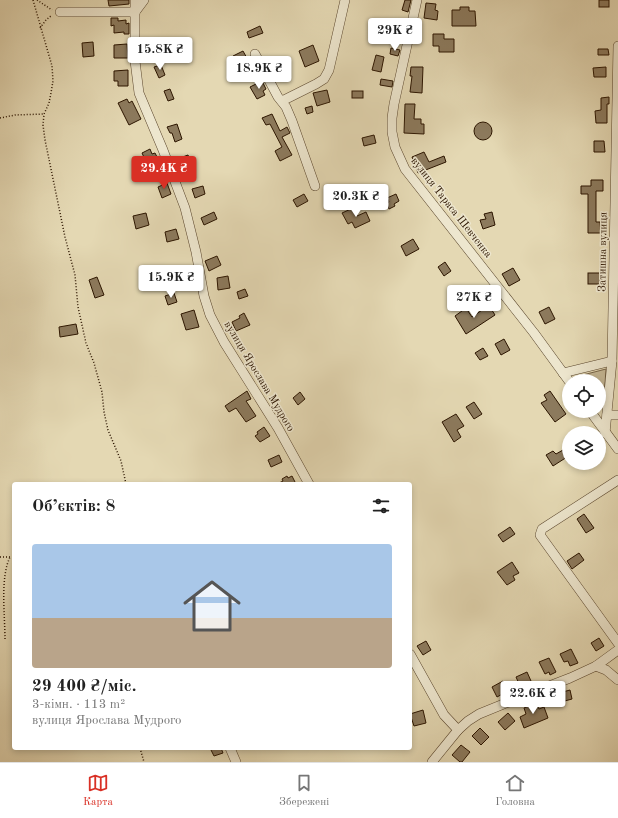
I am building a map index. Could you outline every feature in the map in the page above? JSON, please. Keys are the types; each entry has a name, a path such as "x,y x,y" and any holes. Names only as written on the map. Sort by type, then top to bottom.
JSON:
{"street":[{"name":"вулиця Ярослава Мудрого","path":"135,0 135,61 139,93 185,208 196,252 204,296 210,315 224,342 278,428 308,482"},
{"path":"60,12 135,12 144,0"},
{"path":"282,100 316,84 324,78 329,70 345,0"},
{"name":"вулиця Тараса Шевченка","path":"417,0 394,104 392,132 395,147 405,169 459,235 563,373"},
{"name":"Затишна вулиця","path":"606,433 612,361 618,46"},
{"path":"255,54 278,97 282,100 292,121 315,186"},
{"path":"563,373 612,361"},
{"path":"607,415 618,415"},
{"path":"606,433 618,450"},
{"path":"618,480 542,529 540,535 618,643"},
{"path":"432,762 458,730 479,714 570,678 596,666 618,650"},
{"path":"412,658 444,715 458,730"},
{"path":"596,666 606,670 618,680"},
{"path":"231,750 236,762"}],"path":[{"path":"33,0 40,28 51,59 53,81 49,104 44,114 43,125 45,140 65,238 75,275 78,307 86,343 94,363 102,392 108,430 121,461 126,482"},
{"path":"37,0 50,9 60,12"},
{"path":"40,28 52,15 60,12"},
{"path":"0,118 15,115 44,114"},
{"path":"0,557 10,557 6,565 4,575 5,639"},
{"path":"141,750 144,762"}],"shaded area":[{"path":"606,369 606,374 587,374"}],"building":[{"path":"108,0 129,0 129,4 109,6"},
{"path":"405,0 411,0 408,12 402,10"},
{"path":"599,0 609,0 609,7 599,7"},
{"path":"426,3 436,4 435,10 438,11 437,20 424,18"},
{"path":"460,7 469,7 469,11 475,11 476,26 452,26 452,10 460,10"},
{"path":"111,18 118,18 118,21 126,20 126,24 129,23 129,34 124,34 124,32 114,33 114,25 111,26"},
{"path":"260,26 263,33 249,38 247,32"},
{"path":"433,34 444,34 444,39 454,39 454,52 439,52 439,46 433,46"},
{"path":"93,42 94,56 83,57 82,43"},
{"path":"127,44 128,58 114,58 114,45"},
{"path":"313,45 319,61 305,67 299,51"},
{"path":"391,48 400,50 398,56 390,54"},
{"path":"598,49 608,49 609,55 598,55"},
{"path":"243,51 248,60 238,65 233,56"},
{"path":"376,55 384,57 381,72 372,70"},
{"path":"161,65 165,75 159,78 154,67"},
{"path":"411,67 423,67 422,93 410,92 412,76 410,76"},
{"path":"606,67 606,77 594,77 593,68"},
{"path":"128,70 128,86 118,86 118,81 114,81 114,71"},
{"path":"381,79 393,81 392,87 380,85"},
{"path":"262,81 266,89 263,91 265,95 257,99 250,87"},
{"path":"170,89 174,99 168,101 164,91"},
{"path":"327,90 330,102 317,106 313,93"},
{"path":"352,91 363,91 363,98 352,98"},
{"path":"609,97 609,104 607,104 607,123 596,123 595,111 601,110 601,98"},
{"path":"127,99 129,103 132,101 141,119 129,125 118,103"},
{"path":"405,104 415,104 414,119 421,119 421,124 424,124 424,134 404,133"},
{"path":"312,106 313,112 307,114 305,108"},
{"path":"272,114 280,131 287,127 290,133 282,137 292,155 280,161 275,151 282,147 270,124 266,125 262,118"},
{"path":"483,122 489,125 492,131 489,137 483,140 477,137 474,131 477,125"},
{"path":"177,124 182,139 175,142 172,133 170,133 167,127"},
{"path":"374,135 376,143 364,146 362,138"},
{"path":"594,141 604,141 605,152 594,152"},
{"path":"150,149 152,154 155,153 159,161 148,166 142,153"},
{"path":"424,152 429,162 444,156 446,162 418,173 412,157"},
{"path":"188,155 192,166 184,168 180,158"},
{"path":"591,180 603,180 603,191 596,191 596,222 600,222 601,233 588,233 588,194 581,194 581,186 591,186"},
{"path":"167,183 171,194 162,198 158,187"},
{"path":"203,186 205,194 195,198 192,189"},
{"path":"304,194 308,201 297,207 293,200"},
{"path":"396,194 399,201 394,204 395,206 389,209 387,203 389,202 387,198"},
{"path":"353,208 357,216 366,212 370,221 355,228 352,222 348,224 342,213"},
{"path":"214,212 217,219 204,225 201,218"},
{"path":"492,212 495,225 483,229 480,220 486,219 484,214"},
{"path":"146,213 149,225 136,229 133,216"},
{"path":"176,229 179,239 167,242 165,232"},
{"path":"413,239 419,249 406,256 401,246"},
{"path":"217,256 221,265 209,271 205,261"},
{"path":"445,262 451,271 444,276 438,267"},
{"path":"513,268 520,280 509,286 502,274"},
{"path":"588,273 602,273 602,284 588,284"},
{"path":"228,276 230,288 218,290 217,278"},
{"path":"97,277 104,295 95,298 89,280"},
{"path":"467,288 472,296 465,300 460,292"},
{"path":"245,289 248,296 239,299 237,292"},
{"path":"174,293 177,302 168,305 165,296"},
{"path":"488,304 495,315 466,334 455,316 466,308 472,317"},
{"path":"549,307 555,319 545,324 539,312"},
{"path":"194,310 199,327 186,330 181,314"},
{"path":"244,313 250,325 236,331 232,322 240,318 239,316"},
{"path":"76,324 78,334 60,337 59,327"},
{"path":"504,339 510,350 501,355 495,344"},
{"path":"483,348 488,356 480,360 475,353"},
{"path":"247,391 251,399 246,401 256,416 246,422 236,408 229,412 225,406"},
{"path":"550,391 562,408 562,417 555,422 541,403 547,400 544,395"},
{"path":"300,392 305,399 298,405 293,398"},
{"path":"474,402 482,414 474,419 466,407"},
{"path":"456,414 464,426 457,430 461,437 454,442 442,422"},
{"path":"264,427 270,436 260,442 255,436 258,434 257,432"},
{"path":"553,451 556,454 562,451 562,460 553,466 546,455"},
{"path":"279,455 282,462 271,467 268,460"},
{"path":"287,476 288,478 292,476 295,482 281,482 283,481 282,479"},
{"path":"584,514 594,528 586,533 577,519"},
{"path":"510,527 515,534 503,542 498,535"},
{"path":"579,553 584,560 572,569 567,561"},
{"path":"512,562 519,573 513,576 515,580 507,585 497,572"},
{"path":"599,638 604,646 596,651 591,643"},
{"path":"426,641 431,650 423,655 417,646"},
{"path":"571,649 578,663 570,666 568,661 564,662 560,654"},
{"path":"549,658 556,672 550,675 549,672 545,674 539,662"},
{"path":"527,672 531,681 520,686 516,677"},
{"path":"503,681 508,691 497,697 492,687"},
{"path":"570,690 572,699 561,702 559,693"},
{"path":"536,703 539,709 544,707 548,718 524,728 520,717 526,714 524,708"},
{"path":"423,710 426,723 414,726 412,713"},
{"path":"508,713 515,721 505,730 498,722"},
{"path":"480,728 489,737 481,745 472,736"},
{"path":"461,745 470,752 462,762 460,762 452,755"},
{"path":"211,750 222,750 223,753 214,756"}]}
